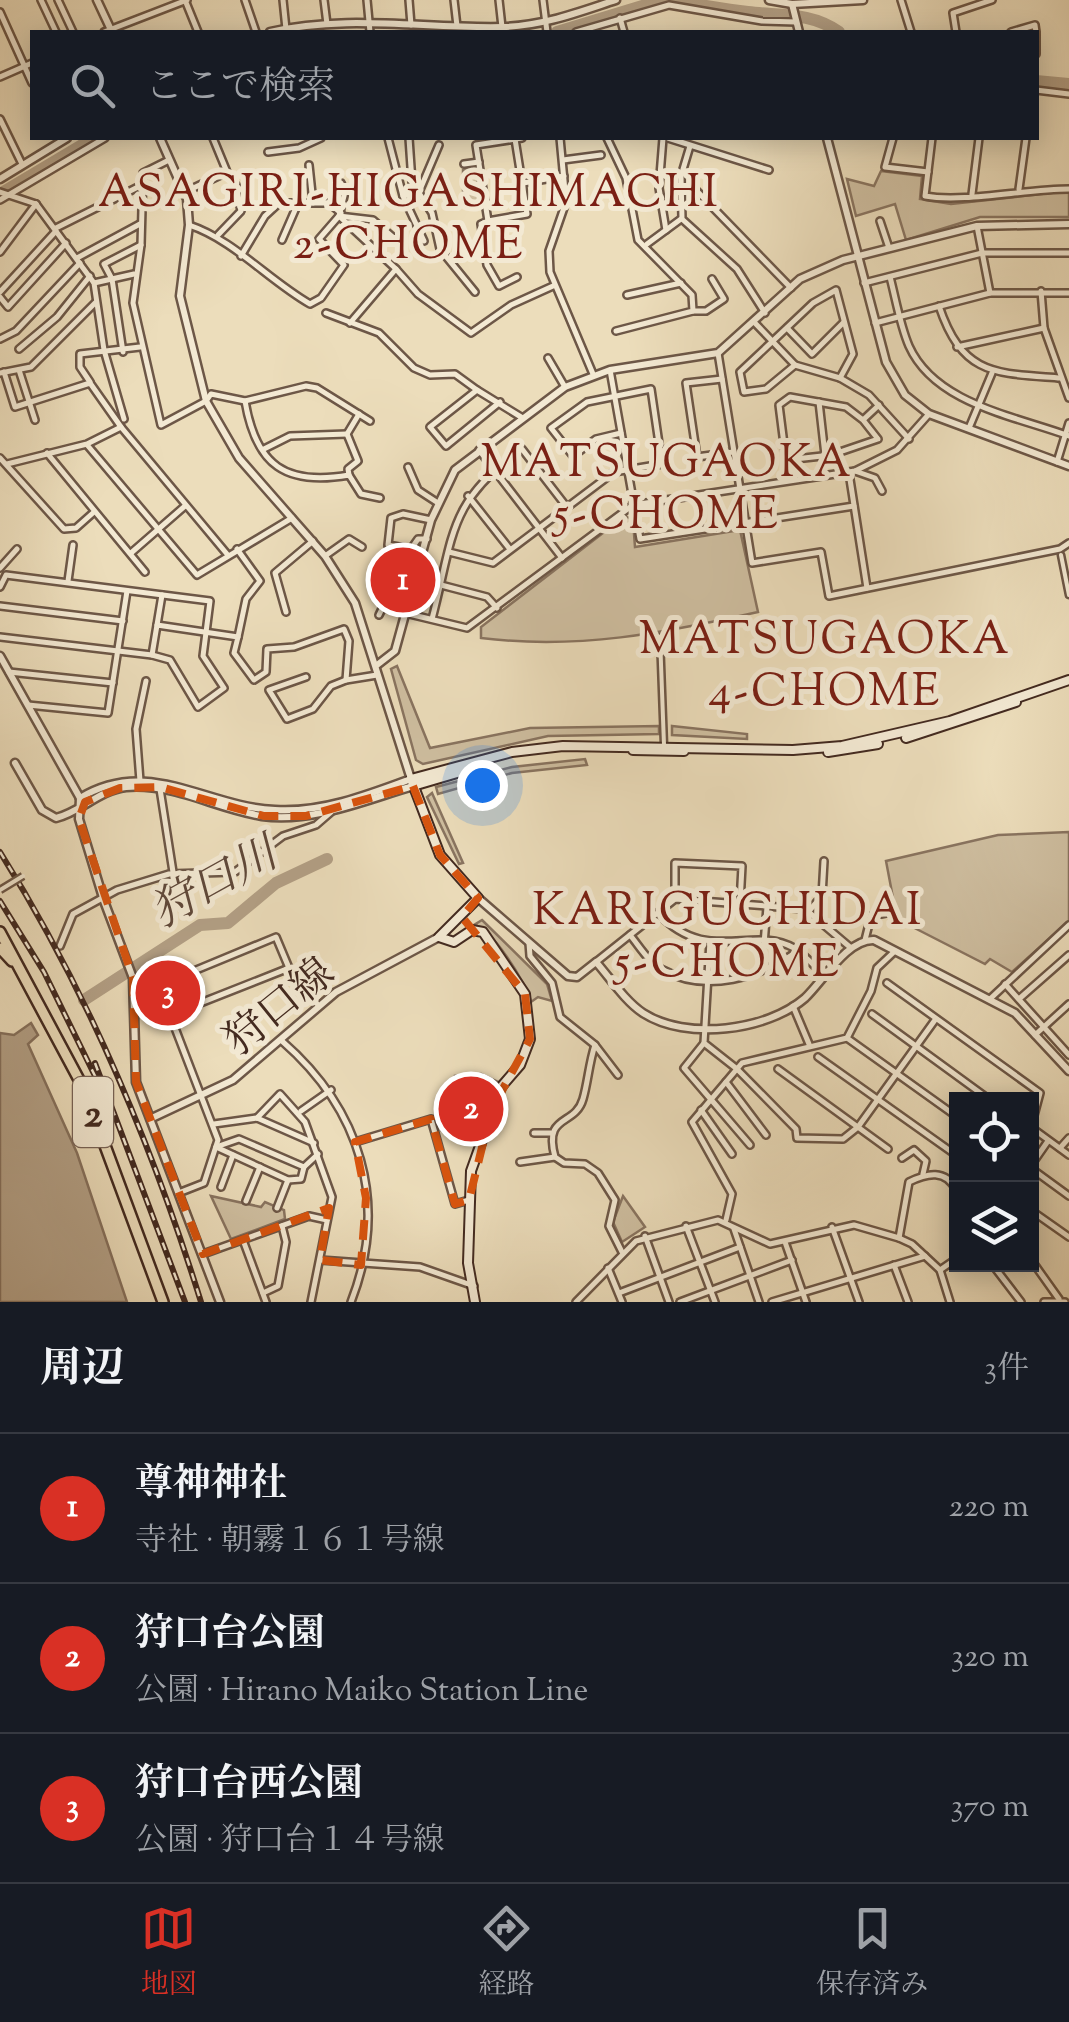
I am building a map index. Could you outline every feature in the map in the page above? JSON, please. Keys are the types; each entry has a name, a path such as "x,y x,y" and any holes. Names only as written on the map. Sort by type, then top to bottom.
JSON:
{"highway":[{"name":"2","path":"0,932 102,1132 163,1302"},
{"path":"0,948 22,970"}],"main road":[{"path":"412,783 512,752 593,744 792,750 842,746 950,721 1069,682"},
{"path":"412,783 513,756 558,750 842,751 941,730 1069,682"},
{"path":"412,783 440,855 478,898 439,936 454,942 472,930 483,932 522,987 528,1006 530,1039 520,1065 501,1087 472,1171 468,1264 475,1302"}],"street":[{"path":"41,0 55,30"},
{"path":"58,0 72,30"},
{"path":"97,0 108,30"},
{"path":"114,30 186,0 197,30"},
{"path":"245,0 255,30"},
{"path":"283,0 286,29"},
{"path":"324,0 326,24"},
{"path":"368,0 370,28"},
{"path":"409,0 411,25"},
{"path":"454,0 457,26"},
{"path":"498,0 502,27"},
{"path":"543,0 546,29"},
{"path":"281,30 326,24 546,29 587,4 616,0"},
{"path":"770,0 792,4 864,0"},
{"path":"900,0 910,30"},
{"path":"956,30 953,13 992,0"},
{"path":"792,4 799,30"},
{"path":"582,30 669,5 762,21 796,20"},
{"path":"0,12 30,79"},
{"path":"620,18 623,30"},
{"path":"0,77 30,64"},
{"path":"1039,90 1069,94"},
{"path":"0,119 4,136 22,164"},
{"path":"0,179 60,140"},
{"path":"0,200 5,193 101,140"},
{"path":"161,140 185,192 190,224 180,296 206,401 239,458 313,541 356,602 412,783"},
{"path":"185,192 228,172 215,140"},
{"path":"268,152 299,148 317,140"},
{"path":"388,140 402,196 424,241"},
{"path":"409,140 412,182 432,214 440,249 475,292"},
{"path":"488,221 476,145 506,140"},
{"path":"517,277 499,286 487,265 481,224 527,214 518,140"},
{"path":"560,140 566,202 549,251 553,286 593,374"},
{"path":"608,140 626,178 638,240 648,244 692,295 693,311"},
{"path":"665,140 659,188 666,230"},
{"path":"671,140 769,170"},
{"path":"828,140 875,323 897,384 929,414 1069,466"},
{"path":"892,140 885,167 928,172"},
{"path":"932,140 925,196 948,200 1019,189 1068,188 1069,176"},
{"path":"972,195 979,140"},
{"path":"1019,189 1026,140"},
{"path":"419,192 439,146"},
{"path":"690,146 681,176 682,218 737,269 765,313"},
{"path":"563,160 601,155"},
{"path":"169,160 143,172 141,245 132,303 161,425 212,394 246,400 306,386 317,388 370,421"},
{"path":"464,164 478,162"},
{"path":"309,164 313,203"},
{"path":"523,184 565,176"},
{"path":"190,224 218,235 310,304 342,273 344,265 320,239 340,215 345,192 340,183"},
{"path":"66,243 8,307 0,295 56,229 142,185"},
{"path":"218,235 240,210 236,185"},
{"path":"692,186 791,288"},
{"path":"402,196 419,192"},
{"path":"5,193 36,204 92,279 104,350 124,419"},
{"path":"241,256 271,207 299,201 330,203 418,294 471,333 511,305 553,286"},
{"path":"282,240 299,201"},
{"path":"0,252 36,204"},
{"path":"340,215 373,220 396,240"},
{"path":"648,244 682,218"},
{"path":"880,221 889,248"},
{"path":"0,339 16,331 79,260 141,224"},
{"path":"306,677 269,690 287,719 313,709 332,686 378,670 395,651 409,614 431,520 455,470 565,387 610,370 718,353 818,269 857,256 977,226 1069,224"},
{"path":"977,226 990,293"},
{"path":"123,352 112,279 104,264 141,245"},
{"path":"864,283 982,253 1069,253"},
{"path":"350,322 396,269"},
{"path":"19,349 92,279 134,274"},
{"path":"890,277 909,346 926,372 947,390 1068,436"},
{"path":"616,331 706,311 724,299 712,279"},
{"path":"627,295 681,283"},
{"path":"795,365 766,389 744,392 740,372 813,303 836,290 853,354 840,378"},
{"path":"1041,291 1044,328 1069,398"},
{"path":"875,323 990,293 1069,293"},
{"path":"90,383 15,406 2,373 30,366 70,332 96,301"},
{"path":"938,306 957,346 992,373 1061,378"},
{"path":"326,313 379,333 414,368 430,374 455,374 521,417"},
{"path":"754,322 795,365 840,378 879,406 909,439"},
{"path":"787,328 812,354 844,322"},
{"path":"957,346 1044,328"},
{"path":"140,348 80,354 80,367 121,427 227,554"},
{"path":"718,353 752,563 821,552 829,596 1060,549 1069,542"},
{"path":"548,358 565,387"},
{"path":"19,370 35,420"},
{"path":"610,370 640,540 854,506"},
{"path":"969,428 992,373"},
{"path":"722,379 686,384 697,457 733,452"},
{"path":"449,552 493,563 614,472 662,464 651,389 587,402 550,428 573,456 596,439 621,432"},
{"path":"478,390 430,426 446,446 500,402"},
{"path":"790,397 818,402 846,408 878,438 826,456 786,460 780,405 790,397"},
{"path":"246,400 248,420 274,468 296,479 349,475"},
{"path":"818,402 826,456"},
{"path":"863,420 879,406"},
{"path":"347,434 359,414"},
{"path":"409,614 467,628 633,506 852,471 877,462 909,439 929,414"},
{"path":"1057,462 1069,423"},
{"path":"7,464 86,444 121,427"},
{"path":"264,449 290,436 347,434"},
{"path":"347,434 358,461 348,468 349,475 362,494 380,498"},
{"path":"86,444 197,575 292,518"},
{"path":"432,620 468,496 493,470 522,449 566,506"},
{"path":"478,450 562,558"},
{"path":"47,454 146,572"},
{"path":"0,458 64,529 76,528 94,512"},
{"path":"408,467 418,490 438,503"},
{"path":"852,471 875,478 882,491"},
{"path":"852,471 867,588"},
{"path":"468,496 510,549"},
{"path":"130,554 185,506"},
{"path":"411,549 388,545 390,518 403,514 431,520"},
{"path":"325,556 349,538 362,546"},
{"path":"380,615 411,549 418,539 427,539"},
{"path":"313,541 260,581 246,599 234,653 254,680 266,672 267,649 294,648 344,628 349,640 346,680"},
{"path":"68,581 72,545"},
{"path":"0,568 16,549"},
{"path":"237,549 260,581"},
{"path":"1060,554 1069,596"},
{"path":"276,572 286,612"},
{"path":"0,587 6,575 210,601 204,656 224,688 198,707 170,660 0,637"},
{"path":"441,585 487,598 497,608"},
{"path":"28,705 108,713 127,591"},
{"path":"152,655 162,595"},
{"path":"0,606 124,621"},
{"path":"157,625 238,637"},
{"path":"660,637 664,746"},
{"path":"0,656 79,802 104,901 133,978 133,1065 220,1302"},
{"path":"9,672 114,683"},
{"path":"140,783 136,729 146,680"},
{"path":"15,763 47,815 64,816 79,802 140,783 160,784 242,806 306,810 412,783"},
{"path":"160,784 264,816 306,816 412,783"},
{"path":"160,784 174,873"},
{"path":"60,946 73,914 104,901 136,880 174,873 235,872 283,836 316,825 333,810"},
{"path":"809,911 822,896 824,862"},
{"path":"674,899 674,863 742,866 740,904"},
{"path":"0,890 23,876"},
{"path":"478,898 568,976 577,977 674,899 809,911 852,948"},
{"path":"764,944 768,907"},
{"path":"596,962 642,1013 666,1023 738,1027 794,1006 865,940 870,916 891,912"},
{"path":"658,913 674,930 710,941 764,944 798,951 826,976"},
{"path":"990,998 1069,925"},
{"path":"630,935 659,968 708,979 748,980 798,951"},
{"name":"狩口線","path":"152,1118 249,1069 318,1005 439,936"},
{"path":"195,1006 184,975 276,937 289,968 318,1005"},
{"path":"865,940 895,951 1015,1013 1069,1071"},
{"path":"710,941 704,1044 684,1068 750,1145"},
{"path":"529,943 530,956 552,983 560,1017 594,1044 618,1075"},
{"path":"848,1038 872,991 876,968 895,951"},
{"path":"1019,1000 1069,955"},
{"path":"180,1192 204,1183 216,1147 214,1124 170,1015 289,968"},
{"path":"887,983 1037,1092"},
{"path":"1005,984 1069,1055 1062,1063"},
{"path":"1035,1034 1069,1004"},
{"path":"794,1006 809,1044"},
{"path":"872,1014 979,1092"},
{"path":"704,1044 737,1069 796,1129 797,1138 843,1139 858,1127 936,1020"},
{"path":"726,1220 733,1208 732,1194 692,1122 748,1060 848,1038 949,1111"},
{"path":"282,1041 331,1090 355,1142 366,1198 361,1265 351,1302"},
{"path":"534,1132 552,1133 582,1104 594,1044"},
{"path":"818,1058 949,1150"},
{"path":"778,1069 888,1148"},
{"path":"726,1082 766,1134"},
{"path":"300,1112 331,1090"},
{"path":"257,1118 280,1094 300,1112 332,1197 311,1302"},
{"path":"701,1110 732,1154"},
{"path":"214,1124 257,1118 314,1143"},
{"path":"355,1142 431,1119 455,1204 469,1200"},
{"path":"552,1133 555,1157"},
{"path":"1039,1133 1069,1155"},
{"path":"1060,1148 1069,1138"},
{"path":"216,1147 240,1139 304,1167"},
{"path":"1039,1155 1048,1141"},
{"path":"216,1147 288,1180 301,1178 304,1167 318,1154"},
{"path":"902,1158 914,1150 926,1160 923,1174"},
{"path":"220,1187 234,1155"},
{"path":"520,1162 555,1157 564,1163 585,1164 598,1173 615,1200 610,1226 622,1252"},
{"path":"246,1201 260,1167"},
{"path":"1039,1172 1069,1196"},
{"path":"899,1238 909,1182 923,1174 939,1174 952,1182"},
{"path":"277,1208 288,1180"},
{"path":"203,1254 309,1216 327,1220"},
{"path":"1039,1216 1069,1237"},
{"path":"577,1302 622,1252 645,1236 726,1220 763,1243 784,1242 854,1224 899,1238 940,1270 950,1302"},
{"path":"263,1293 278,1286 286,1242 282,1226"},
{"path":"686,1226 715,1302"},
{"path":"733,1226 759,1302"},
{"path":"832,1227 859,1302"},
{"path":"645,1236 669,1302"},
{"path":"243,1240 266,1302"},
{"path":"784,1242 806,1302"},
{"path":"618,1293 740,1247"},
{"path":"772,1302 924,1256"},
{"path":"320,1260 420,1267 474,1286"},
{"path":"680,1302 792,1260"},
{"path":"940,1270 949,1264"},
{"path":"894,1265 908,1302"},
{"path":"608,1268 622,1302"},
{"path":"1039,1270 1062,1301"},
{"path":"998,1272 1021,1302"},
{"path":"1044,1302 1062,1301"}],"highlighted area":[{"path":"413,786 440,855 478,898 462,917 525,994 530,1039 491,1111 469,1200 455,1204 431,1119 355,1142 366,1198 361,1265 320,1260 329,1208 203,1254 136,1082 133,978 79,819 85,802 120,788 160,787 264,816 306,816"}],"shaded area":[{"path":"475,165 482,203 463,204 463,170"},
{"path":"881,171 922,176 920,199 951,204 1069,191 1069,217 980,217 906,240 895,204 856,216 847,179 874,186"},
{"path":"625,516 633,520 635,547 740,530 758,612 655,633 586,641 481,638 481,627"},
{"path":"397,666 430,748 530,728 659,726 659,734 548,736 423,764 416,760 391,669"},
{"path":"672,726 747,734 747,739 672,735"},
{"path":"585,759 587,765 512,773 438,794 436,787 512,767"},
{"path":"432,793 463,863 459,864 427,797"},
{"path":"1069,832 1069,921 1012,972 990,959 985,964 897,919 886,861 998,835"},
{"path":"482,920 547,984 552,1001 538,997 531,1002 523,983 490,935 474,925"},
{"path":"176,967 189,1002 146,1020 149,986"},
{"path":"31,1023 38,1035 28,1044 77,1153 127,1302 0,1302 0,1033 14,1035"},
{"path":"481,1074 500,1083 480,1134 441,1130 438,1119 453,1114 455,1076"},
{"path":"211,1196 261,1207 265,1202 284,1210 285,1219 231,1239"},
{"path":"623,1196 645,1227 622,1242 613,1222"}],"waterway":[{"path":"564,30 662,0"},
{"path":"670,0 806,18 835,30"},
{"path":"1039,81 1069,84"},
{"path":"0,194 91,140"},
{"name":"狩口川","path":"84,1000 200,925 228,923 276,883 327,859"}],"railway":[{"path":"0,852 62,959 115,1071 161,1185 201,1302"},
{"path":"0,901 44,972 96,1078"},
{"path":"95,1063 185,1302"}],"place":[{"name":"尊神神社","path":"403,580"},
{"name":"狩口台西公園","path":"168,993"},
{"name":"狩口台公園","path":"471,1109"}],"district":[{"name":"ASAGIRI-HIGASHIMACHI 2-CHOME","path":"409,216"},
{"name":"MATSUGAOKA 5-CHOME","path":"667,486"},
{"name":"MATSUGAOKA 4-CHOME","path":"825,663"},
{"name":"KARIGUCHIDAI 5-CHOME","path":"728,934"}]}
